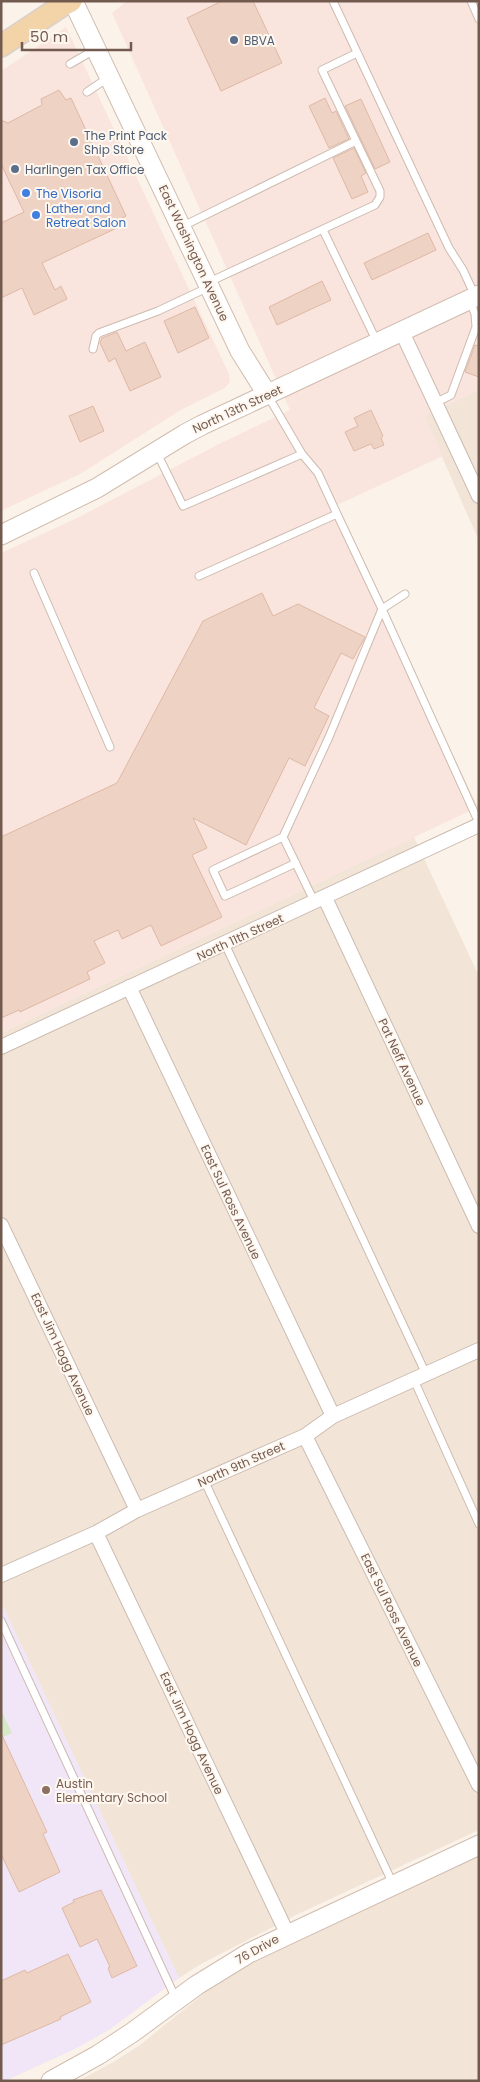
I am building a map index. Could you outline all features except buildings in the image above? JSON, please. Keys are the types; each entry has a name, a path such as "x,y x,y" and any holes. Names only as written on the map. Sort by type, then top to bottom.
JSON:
{"main road":[{"path":"1,46 62,5 72,1"}],"street":[{"name":"East Washington Avenue","path":"72,1 240,351 267,394"},
{"name":"North 13th Street","path":"1,535 97,488 185,434 474,297"},
{"path":"402,332 479,496"},
{"name":"North 11th Street","path":"1,1047 320,900 479,824"},
{"name":"Pat Neff Avenue","path":"320,900 479,1226"},
{"name":"East Sul Ross Avenue","path":"129,988 333,1416"},
{"name":"East Jim Hogg Avenue","path":"1,1225 137,1510"},
{"name":"North 9th Street","path":"1,1575 96,1533 137,1510 305,1436 333,1416 479,1350"},
{"name":"East Sul Ross Avenue","path":"305,1436 479,1785"},
{"name":"East Jim Hogg Avenue","path":"96,1533 287,1933"},
{"name":"76 Drive","path":"51,2081 105,2051 176,2000 249,1953 287,1933 479,1845"}],"lane":[{"path":"333,1 449,248 463,270 474,297 476,327 451,395 436,403"},
{"path":"470,1 479,19"},
{"path":"70,64 96,49"},
{"path":"93,349 96,336 99,333 158,311 375,205 380,197 380,191 322,70 357,53"},
{"path":"87,92 110,77"},
{"path":"181,227 356,141"},
{"path":"323,230 378,344"},
{"path":"267,394 302,454 318,473 479,824"},
{"path":"156,453 183,506 302,454"},
{"path":"199,576 337,514"},
{"path":"34,573 110,747"},
{"path":"296,863 225,896 213,870 283,837 330,736 382,609 405,594"},
{"path":"283,837 296,863 320,900"},
{"path":"225,944 420,1377 479,1524"},
{"path":"204,1480 393,1884"},
{"path":"1,1621 176,2000"}],"shaded area":[{"path":"127,1 479,1 479,390 424,416 443,456 335,506 478,807 1,1033 1,553 77,518 219,444 290,410 112,13"},
{"path":"66,27 229,374 230,382 225,388 181,410 80,474 1,511 1,71"},
{"path":"479,390 479,541 424,416"},
{"path":"414,837 479,976 479,1830 298,1914 201,1964 179,1978 1,1602 1,1033"},
{"name":"Austin Elementary School","path":"1,1602 179,1978 109,2030 75,2049 5,2081 1,2081"},
{"path":"479,1856 479,2081 78,2081 140,2045 224,1977 256,1958"}],"green space":[{"path":"1,1710 12,1733 1,1738"}],"place":[{"name":"BBVA","path":"234,40"},
{"name":"The Print Pack Ship Store","path":"74,142"},
{"name":"Harlingen Tax Office","path":"15,169"},
{"name":"The Visoria","path":"26,193"},
{"name":"Lather and Retreat Salon","path":"36,215"},
{"name":"Austin Elementary School","path":"46,1790"}]}
